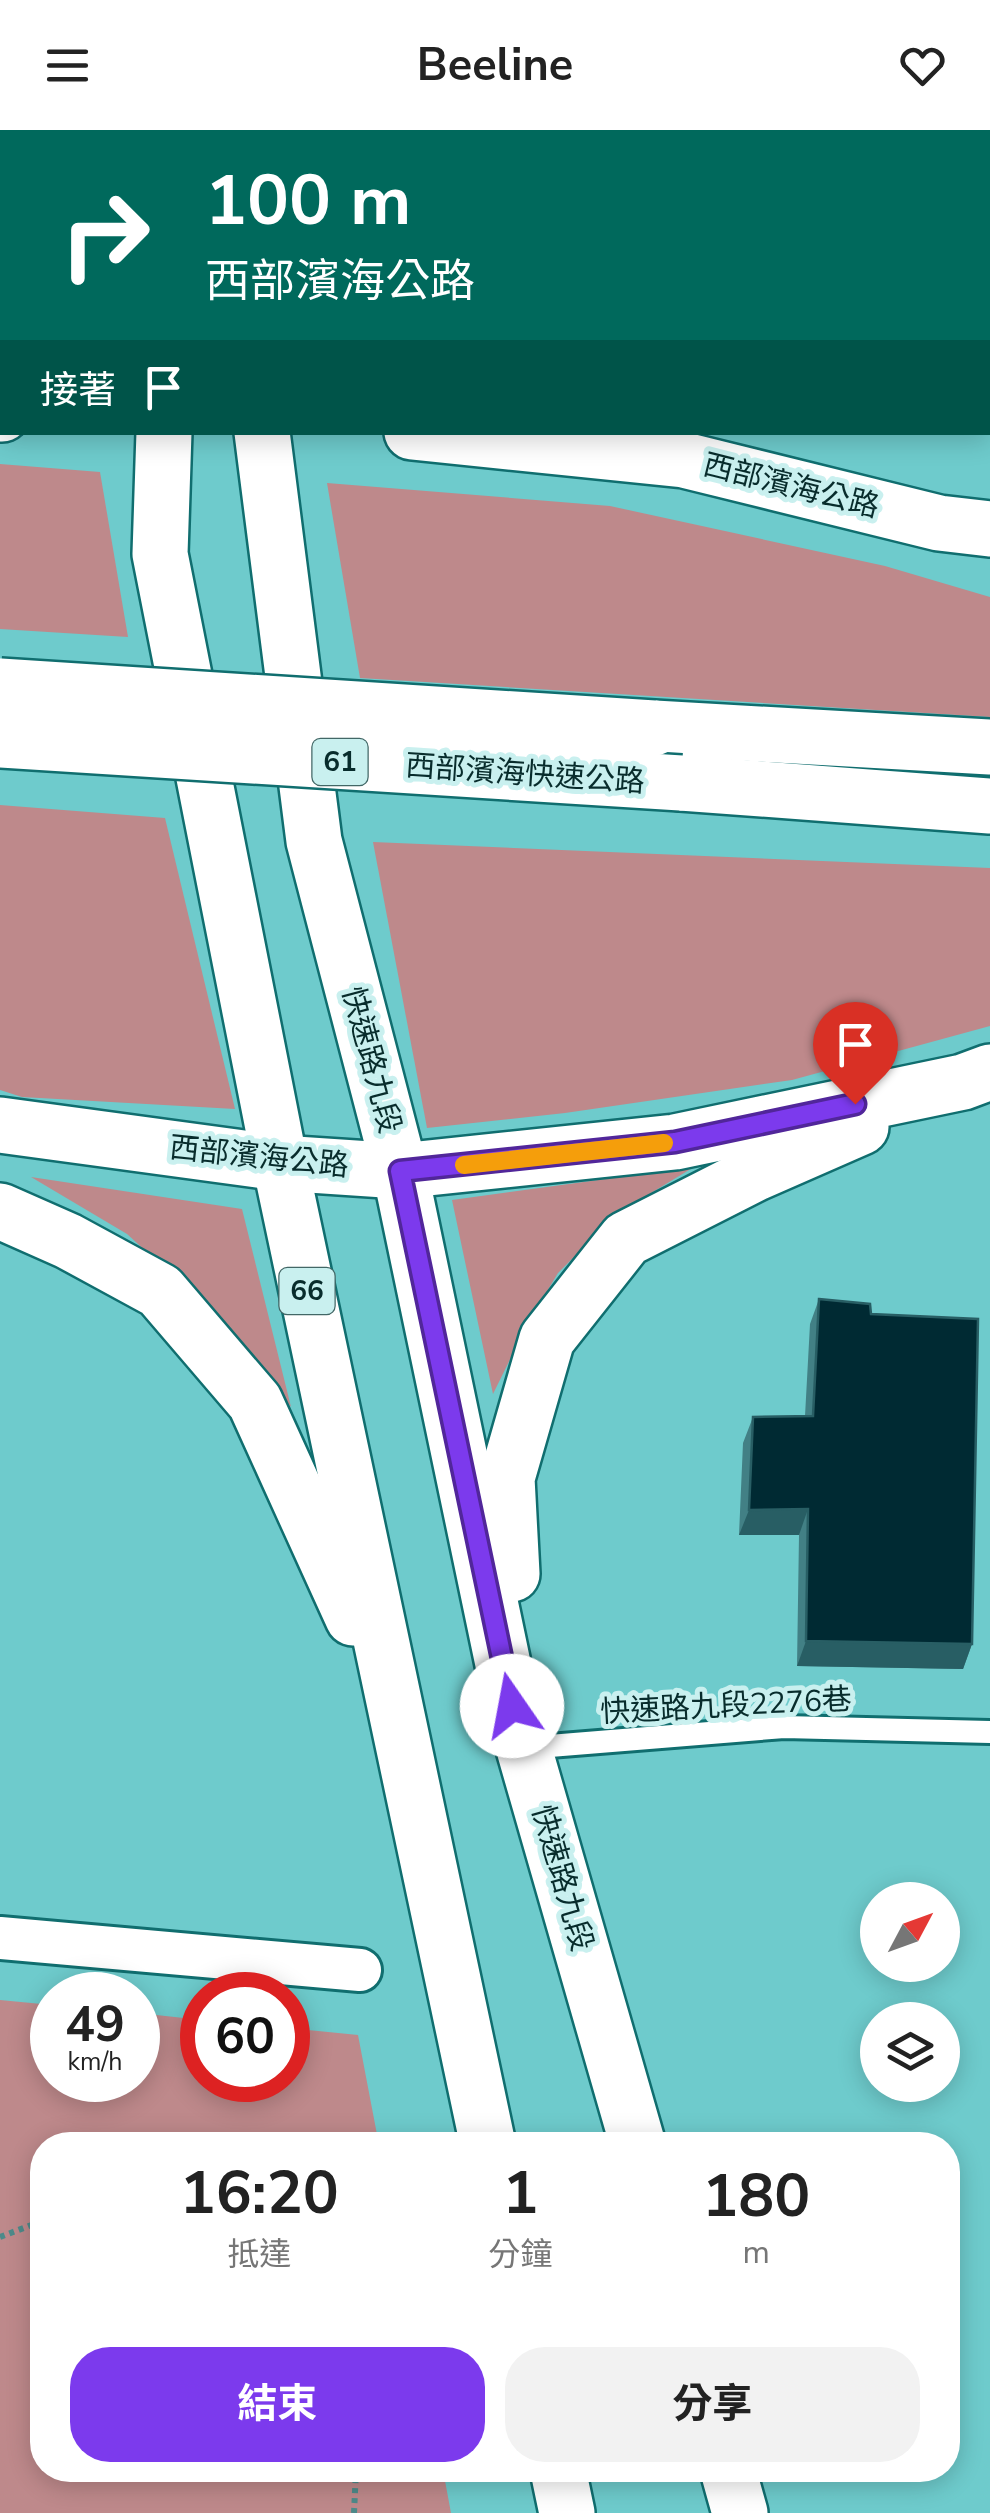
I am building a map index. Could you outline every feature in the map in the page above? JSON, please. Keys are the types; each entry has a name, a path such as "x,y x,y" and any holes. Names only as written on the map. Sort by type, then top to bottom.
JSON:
{"main road":[{"name":"66","path":"164,435 160,554 280,1163 485,2132"},
{"name":"快速路九段","path":"262,435 314,841 400,1171 518,1727 634,2132"},
{"name":"西部濱海公路","path":"441,435 684,460 939,522 990,529"},
{"path":"622,435 684,460"},
{"name":"西部濱海快速公路","path":"0,686 990,746"},
{"name":"西部濱海快速公路","path":"0,740 990,806"},
{"name":"西部濱海公路","path":"0,1125 280,1163 400,1171 675,1142 976,1077"},
{"path":"518,1727 507,1478 546,1339 626,1238 756,1174 976,1077"},
{"path":"0,1211 68,1240 160,1291 255,1402 396,1713"},
{"path":"561,2482 567,2513"},
{"path":"731,2482 740,2513"}],"street":[{"path":"0,1938 360,1970"}],"lane":[{"name":"快速路九段2276巷","path":"518,1727 990,1732"}],"path":[{"path":"0,2237 30,2226"},
{"path":"354,2513 355,2482"}],"shaded area":[{"path":"0,435 990,435 990,2513 0,2513"},
{"path":"0,464 100,472 128,637 0,629"},
{"path":"327,483 610,506 885,566 990,597 990,717 360,678"},
{"path":"0,805 165,818 235,1109 22,1097 0,1090"},
{"path":"373,842 990,868 990,1026 792,1080 565,1113 427,1128"},
{"path":"694,1167 618,1213 558,1273 493,1394 452,1200"},
{"path":"31,1177 242,1209 291,1407 222,1320 127,1234"},
{"path":"0,2000 30,2003 30,2102 160,2102 160,2015 180,2018 180,2102 310,2102 310,2030 358,2035 377,2132 30,2132 30,2482 445,2482 451,2513 0,2513"}],"building":[{"path":"819,1299 870,1304 871,1314 978,1319 972,1644 806,1641 808,1509 749,1510 753,1417 813,1416"}],"slow traffic":[{"path":"464,1165 664,1143"}],"route":[{"path":"512,1706 400,1171 675,1142 855,1104"}]}
